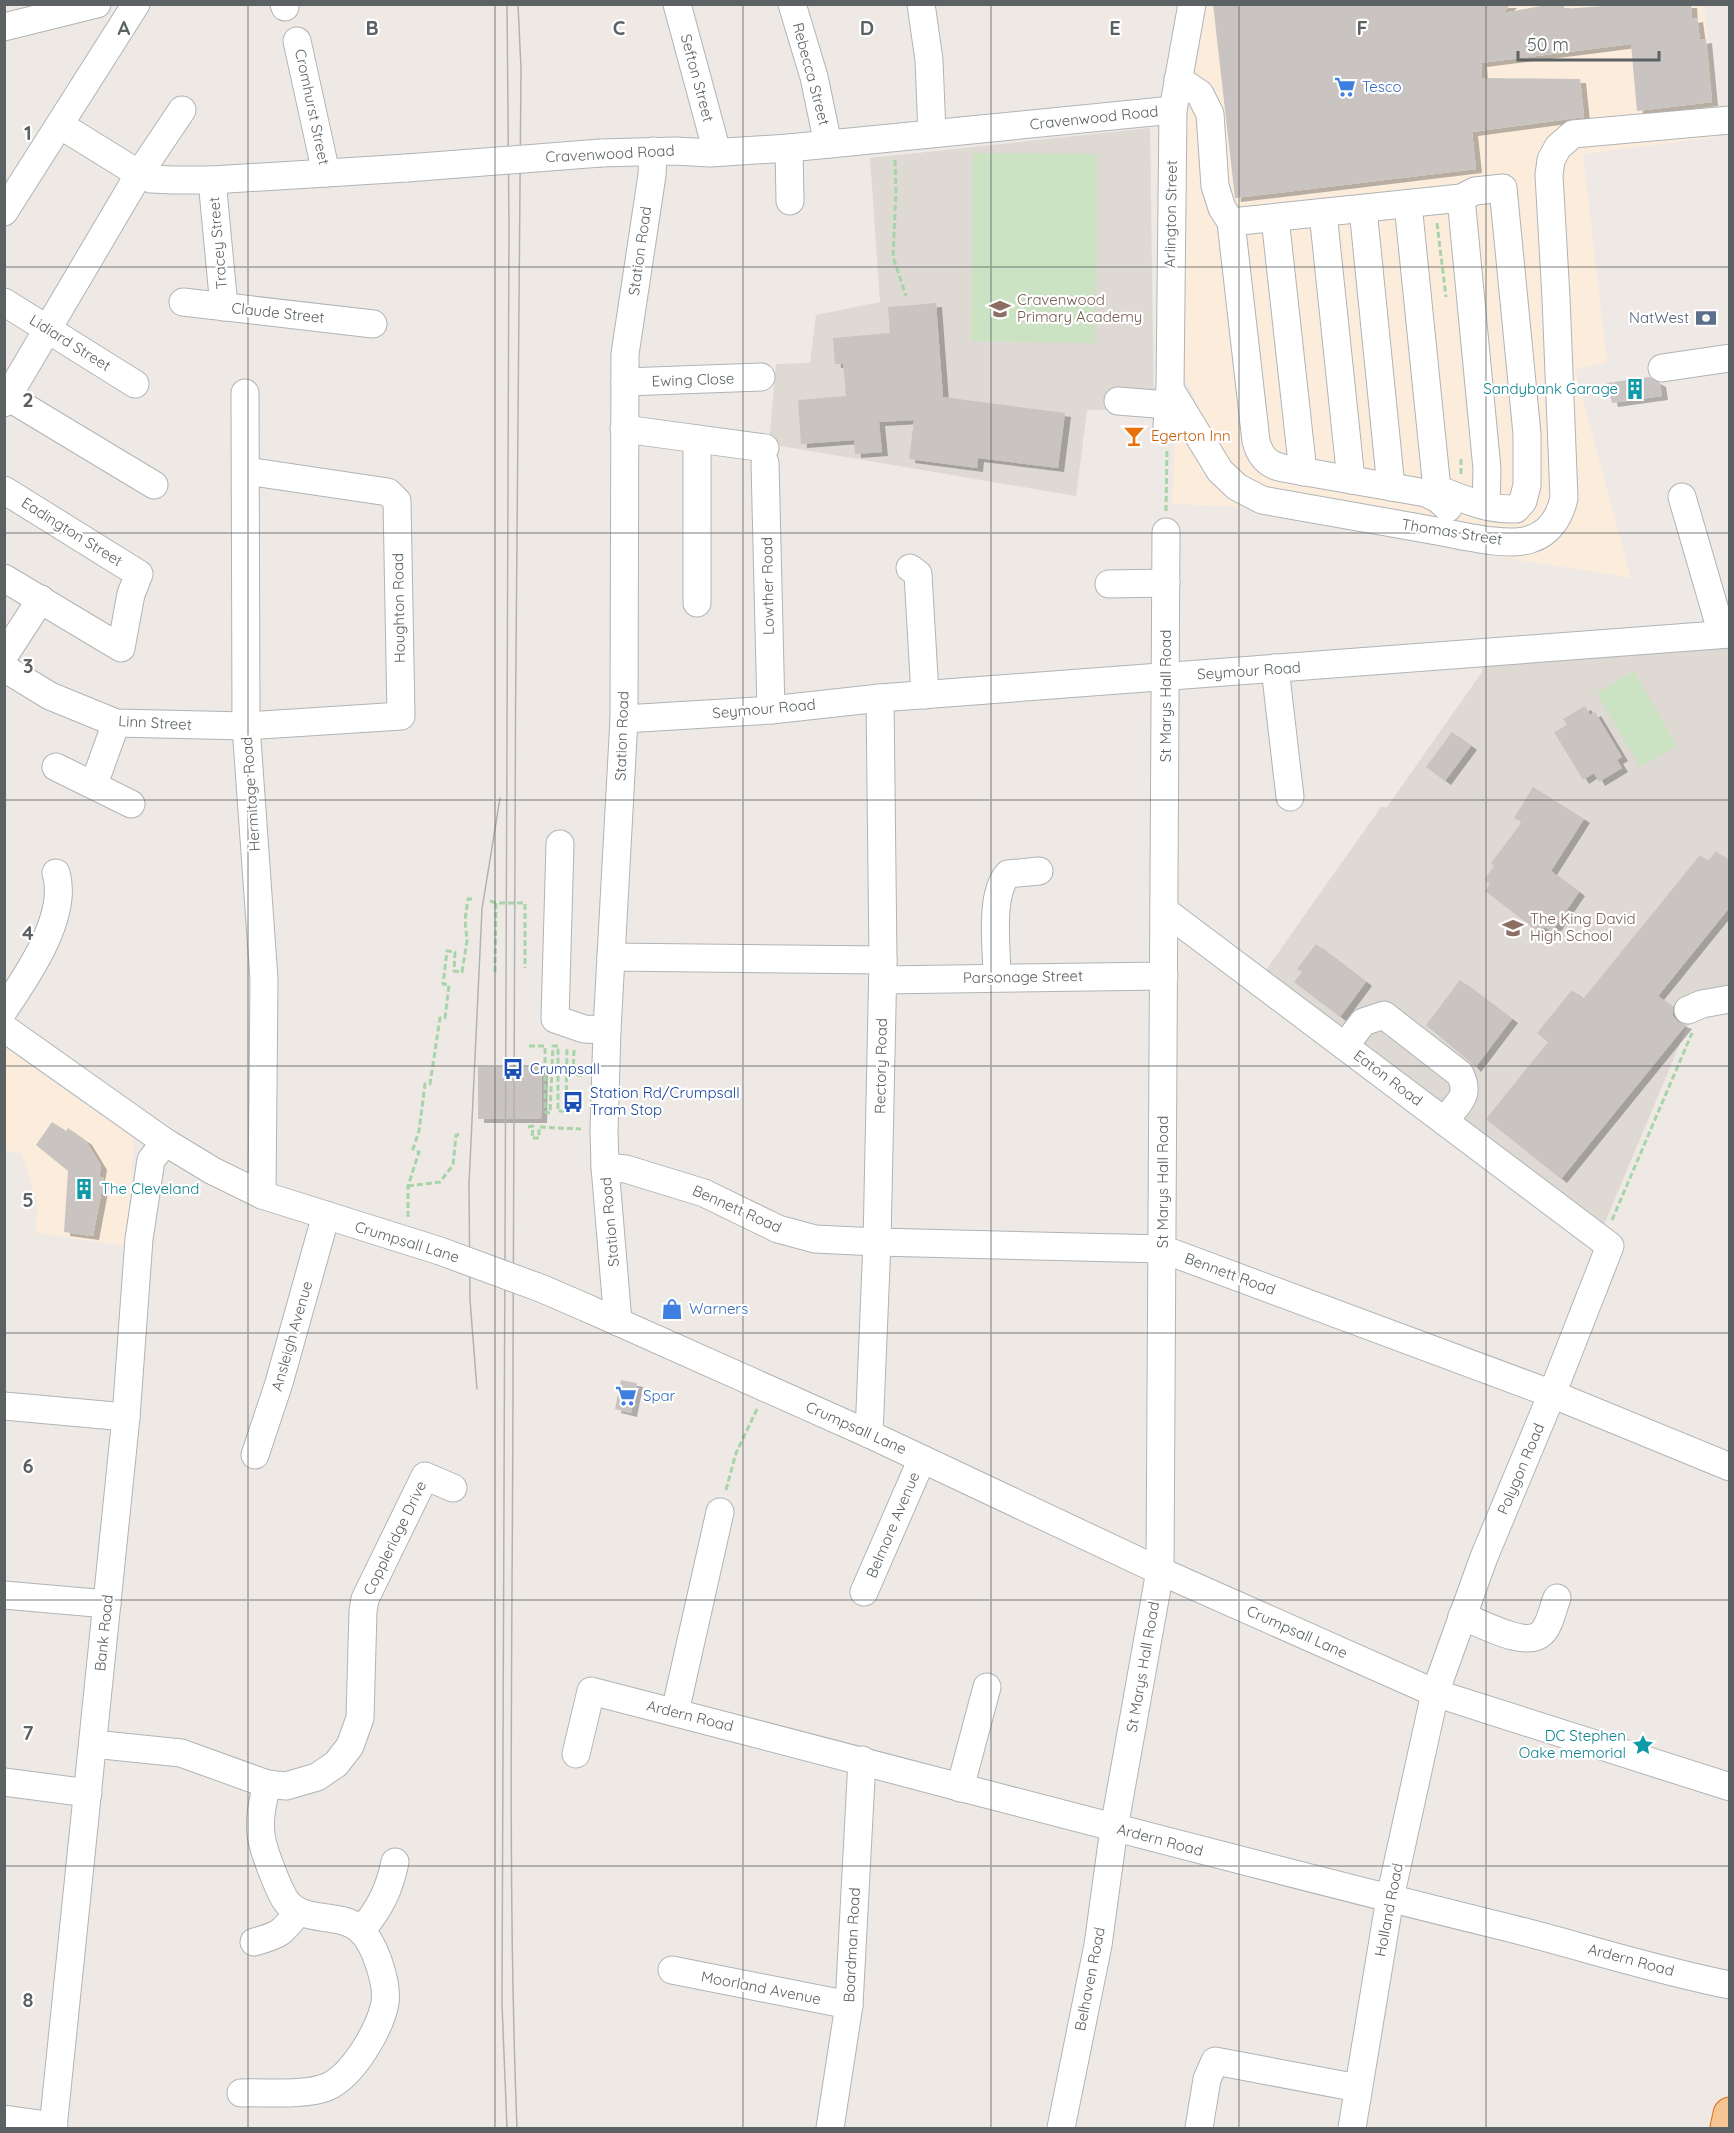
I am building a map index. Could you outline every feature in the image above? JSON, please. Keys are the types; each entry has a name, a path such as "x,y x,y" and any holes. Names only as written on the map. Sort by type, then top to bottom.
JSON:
{"highway":[{"path":"1726,2128 1730,2114"}],"street":[{"path":"4,27 97,4"},
{"path":"6,206 136,4"},
{"name":"Sefton Street","path":"677,4 717,152"},
{"name":"Rebecca Street","path":"792,4 814,77 828,144"},
{"path":"921,4 928,60 932,133"},
{"name":"Arlington Street","path":"1168,406 1173,110 1192,4"},
{"name":"Cromhurst Street","path":"297,40 326,173"},
{"path":"1178,79 1200,94 1210,114 1215,186 1222,208 1231,222 1258,450 1268,463 1302,472 1438,494 1486,506 1516,509 1522,501 1527,485 1527,434 1503,188 1475,191 1461,198 1231,222"},
{"path":"153,485 6,400 139,174 182,110"},
{"name":"Cravenwood Road","path":"60,125 139,174 151,179 212,180 601,153 717,152 789,148 1173,110"},
{"name":"Thomas Street","path":"1168,406 1220,471 1237,487 1262,500 1480,538 1512,542 1531,539 1548,529 1559,515 1564,498 1556,298 1549,193 1551,160 1558,147 1573,134 1730,120"},
{"path":"789,148 790,201"},
{"name":"Station Road","path":"618,1322 604,1130 607,1030 624,719 625,382 626,354 653,152"},
{"name":"Tracey Street","path":"212,180 224,307"},
{"path":"1461,198 1487,469 1486,506"},
{"path":"1408,204 1438,494 1480,538"},
{"path":"1363,209 1391,487"},
{"path":"1323,213 1351,480"},
{"path":"1275,218 1302,472"},
{"name":"Lidiard Street","path":"4,302 135,384"},
{"name":"Claude Street","path":"183,302 373,324"},
{"path":"1662,368 1730,358"},
{"name":"Ewing Close","path":"625,382 761,377"},
{"name":"Hermitage Road","path":"245,393 246,726 264,979 262,1195"},
{"path":"1118,401 1168,406"},
{"path":"624,429 697,439 698,603"},
{"name":"Lowther Road","path":"697,439 765,455 771,710"},
{"name":"Houghton Road","path":"246,471 388,492 397,501 401,716 246,726"},
{"name":"Eadington Street","path":"4,490 139,574 132,594 121,648 40,600"},
{"path":"1682,497 1726,634"},
{"name":"St Marys Hall Road","path":"1114,1828 1160,1571 1166,532"},
{"path":"910,568 918,574 925,695"},
{"path":"4,578 40,600 4,656"},
{"path":"1109,584 1166,583"},
{"name":"Seymour Road","path":"624,719 771,710 880,698 1726,634"},
{"path":"1275,668 1290,797"},
{"name":"Linn Street","path":"4,669 50,696 116,723 246,726"},
{"name":"Rectory Road","path":"869,1434 877,1242 883,970 880,698"},
{"path":"94,784 116,723"},
{"path":"56,767 131,804"},
{"path":"560,843 555,1019 584,1029 607,1030"},
{"path":"997,977 996,904 1002,880 1008,874 1019,871 1039,871"},
{"path":"4,1011 36,962 44,944 59,891 56,873"},
{"name":"Eaton Road","path":"1165,911 1607,1243"},
{"name":"Parsonage Street","path":"611,957 759,958 883,970 997,977 1164,976"},
{"path":"1691,1018 1702,1004 1730,999"},
{"path":"1345,1046 1363,1022 1384,1015 1460,1074 1465,1085 1465,1093 1445,1120"},
{"name":"Crumpsall Lane","path":"4,1028 165,1142 213,1171 262,1195 440,1251 543,1289 869,1434 1160,1571 1435,1693 1730,1787"},
{"name":"Bank Road","path":"54,2128 126,1417 139,1239 151,1160 165,1142"},
{"name":"Bennett Road","path":"605,1167 626,1169 704,1192 778,1229 815,1239 1162,1249 1552,1394 1730,1467"},
{"name":"Ansleigh Avenue","path":"255,1455 279,1383 326,1215"},
{"name":"Polygon Road","path":"1435,1693 1484,1557 1552,1394 1607,1243"},
{"path":"4,1406 126,1417"},
{"name":"Belmore Avenue","path":"864,1592 922,1459"},
{"name":"Coppleridge Drive","path":"93,1744 181,1753 267,1784 286,1786 316,1777 336,1764 350,1746 360,1718 365,1599 425,1476 453,1488"},
{"path":"675,1712 720,1512"},
{"path":"4,1595 107,1604"},
{"path":"1462,1616 1518,1638 1535,1638 1544,1632 1557,1598"},
{"path":"960,1788 987,1687"},
{"name":"Ardern Road","path":"576,1754 591,1691 1389,1899 1730,1985"},
{"name":"Holland Road","path":"1352,2128 1389,1899 1435,1693"},
{"name":"Boardman Road","path":"830,2128 849,2005 862,1760"},
{"path":"4,1782 88,1792"},
{"path":"241,2093 326,2088 339,2080 351,2069 373,2034 385,2002 382,1973 371,1944 361,1931 342,1922 298,1912 285,1900 261,1836 260,1820 267,1784"},
{"name":"Belhaven Road","path":"1061,2128 1098,1945 1114,1828"},
{"path":"361,1931 375,1914 389,1888 395,1862"},
{"path":"254,1942 282,1932 298,1912"},
{"name":"Moorland Avenue","path":"672,1970 849,2005"},
{"path":"1199,2128 1207,2079 1215,2061 1358,2088"},
{"path":"4,2119 54,2128"}],"path":[{"path":"894,137 897,190 892,256 906,296"},
{"path":"1166,532 1168,406"},
{"path":"406,1240 408,1186 418,1152 413,1149 419,1131 425,1084 430,1084 440,1018 445,1018 449,985 443,984 447,951 455,952 454,971 462,972 468,899 474,899"},
{"path":"490,901 525,903 525,968"},
{"path":"495,972 496,903"},
{"path":"1607,1243 1691,1018"},
{"path":"529,1046 545,1046 545,1112 550,1113 552,1046 558,1046 558,1111 566,1111 567,1044 574,1044 573,1074 606,1075"},
{"path":"528,1127 532,1126 532,1138 539,1138 539,1127 604,1130"},
{"path":"408,1186 440,1182 453,1165 456,1135 460,1135"},
{"path":"720,1512 736,1453 767,1388"}],"shaded area":[{"path":"1207,5 1704,5 1719,137 1583,154 1607,362 1575,370 1631,578 1525,561 1243,507 1172,504 1175,434 1191,440 1204,418 1183,374 1186,124"},
{"name":"Cravenwood Primary Academy","path":"1150,128 1154,410 1087,410 1076,496 769,444 776,364 810,363 816,315 880,302 870,158"},
{"name":"The King David High School","path":"1729,645 1729,1009 1693,1021 1687,1027 1604,1225 1266,970 1381,807 1387,807 1482,672 1483,664"},
{"path":"4,1047 134,1139 126,1246 36,1233 37,1201 21,1153 5,1151"}],"green space":[{"path":"973,153 1097,154 1095,343 971,341"},
{"path":"1634,671 1677,746 1640,767 1597,693"}],"building":[{"name":"Tesco","path":"1213,4 1511,4 1503,13 1552,4 1564,4 1564,9 1629,4 1691,4 1692,19 1697,18 1700,40 1706,39 1712,102 1637,111 1631,44 1481,63 1482,78 1580,79 1584,117 1472,132 1476,169 1235,198"},
{"path":"936,303 943,397 1065,413 1058,468 978,458 977,468 909,459 914,420 879,422 882,452 855,454 854,440 801,444 798,400 846,396 843,364 835,364 833,338 890,333 888,307"},
{"name":"Sandybank Garage","path":"1649,377 1660,383 1662,396 1612,403 1607,383"},
{"path":"1585,706 1590,715 1595,712 1622,757 1617,760 1622,768 1599,782 1594,773 1583,780 1554,732 1567,725 1563,719"},
{"path":"1452,732 1471,746 1445,781 1426,767"},
{"path":"1533,787 1584,819 1551,871 1579,892 1552,932 1545,927 1540,933 1485,891 1490,884 1484,880 1494,866 1491,863 1522,822 1514,818"},
{"path":"1716,851 1730,862 1730,907 1658,996 1673,1007 1673,1016 1678,1022 1686,1025 1561,1179 1486,1119 1548,1042 1537,1033 1572,990 1583,999 1700,855 1708,861"},
{"path":"1316,944 1366,982 1340,1017 1294,982 1302,972 1297,969"},
{"path":"1460,980 1512,1019 1475,1068 1426,1025"},
{"path":"478,1067 542,1067 541,1119 478,1119"},
{"name":"The Cleveland","path":"52,1122 66,1131 68,1128 86,1141 101,1166 99,1177 104,1178 93,1236 64,1232 68,1171 36,1145"},
{"name":"Spar","path":"621,1380 637,1383 631,1413 615,1409"}],"tram line":[{"path":"507,4 509,226 502,2004 507,2128"},
{"path":"517,2128 512,1937 511,1746 521,69 518,4"},
{"path":"477,1389 470,1300 469,1184 482,909 500,798"}],"place":[{"name":"Tesco","path":"1345,87"},
{"name":"Cravenwood Primary Academy","path":"1000,309"},
{"name":"NatWest","path":"1706,318"},
{"name":"Sandybank Garage","path":"1635,389"},
{"name":"Egerton Inn","path":"1134,436"},
{"name":"The King David High School","path":"1513,928"},
{"name":"Crumpsall","path":"513,1069"},
{"name":"Station Rd/Crumpsall Tram Stop","path":"573,1102"},
{"name":"The Cleveland","path":"84,1189"},
{"name":"Warners","path":"672,1309"},
{"name":"Spar","path":"626,1396"},
{"name":"DC Stephen Oake memorial","path":"1643,1745"}]}
